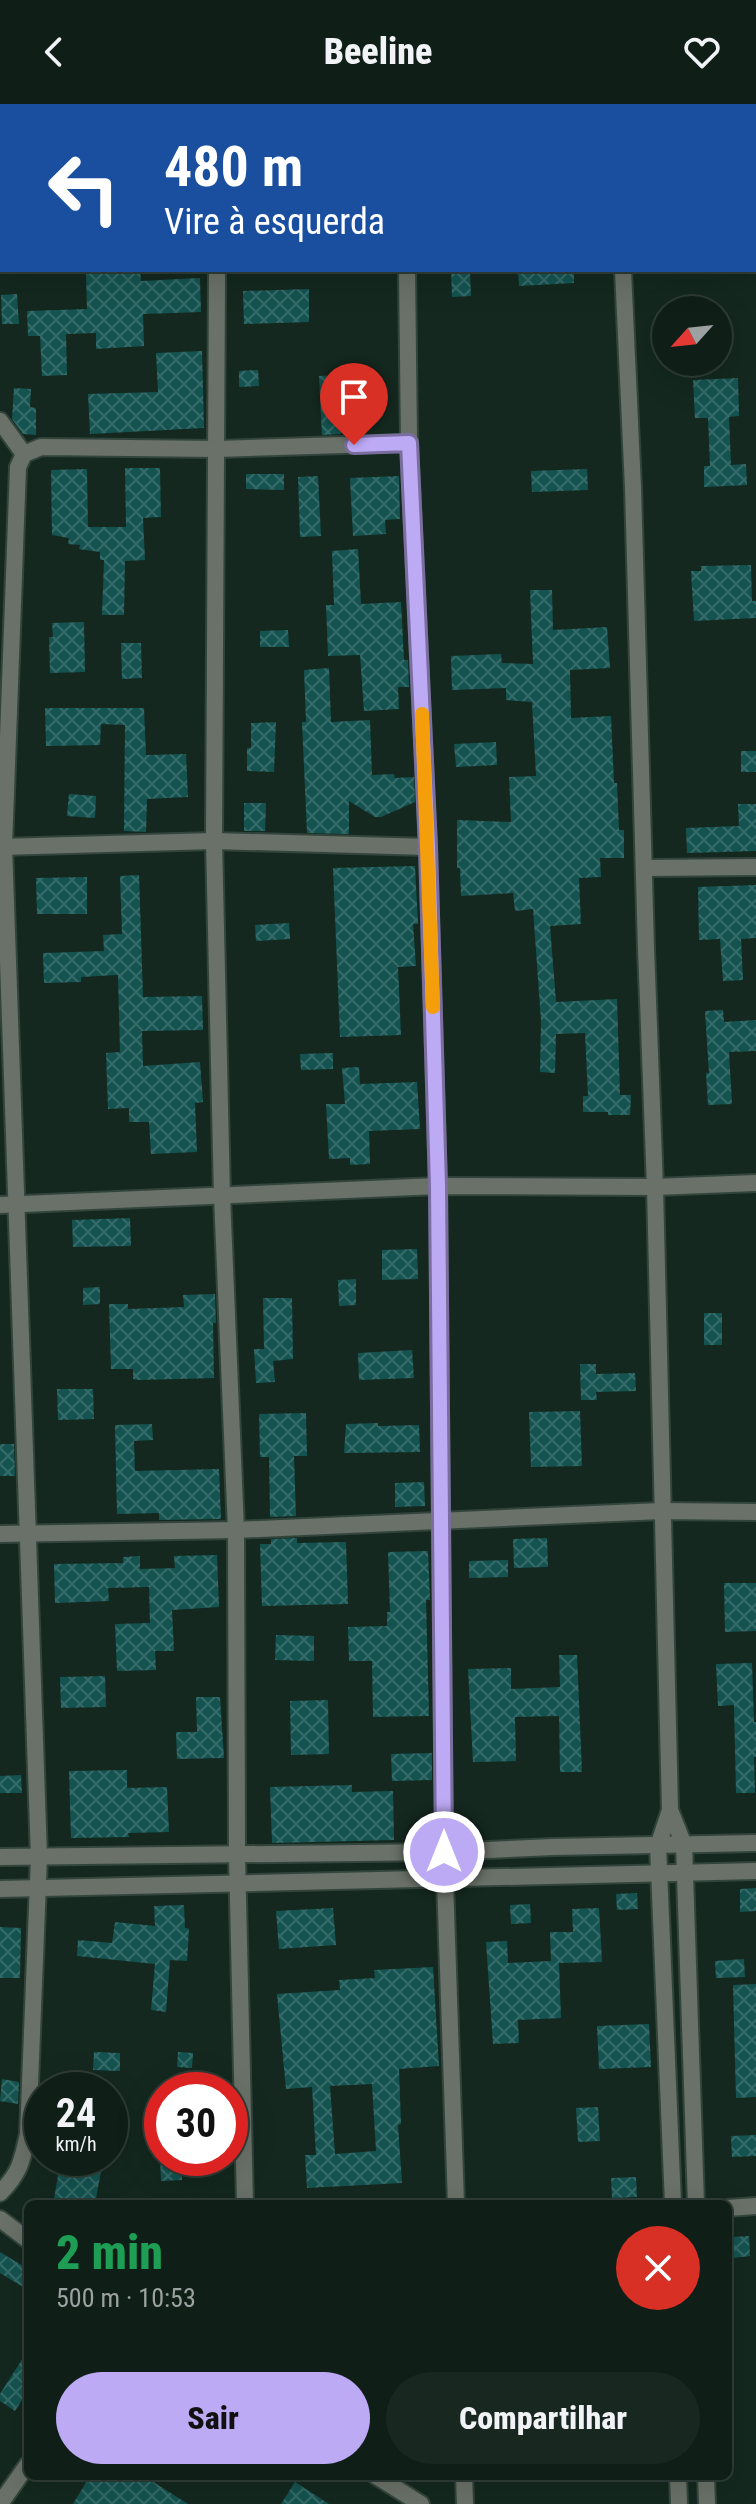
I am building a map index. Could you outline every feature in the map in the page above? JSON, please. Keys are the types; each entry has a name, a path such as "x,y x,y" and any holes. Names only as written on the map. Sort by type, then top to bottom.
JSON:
{"street":[{"path":"217,272 214,841 222,1196 236,1530 237,1856 245,2200"},
{"path":"407,272 409,443 428,847 438,1186 444,1852 456,2200"},
{"path":"623,272 655,1187 670,1810 684,1845 696,2200"},
{"path":"0,421 24,454"},
{"path":"0,2193 14,2179 28,2134 39,1857 27,1533 8,1205 2,846 18,467 24,454 41,447 217,449 409,443"},
{"path":"2,846 214,841 428,847"},
{"path":"644,868 756,867"},
{"path":"8,1205 438,1186 655,1187 756,1183"},
{"path":"0,1534 236,1530 661,1511 756,1512"},
{"path":"670,1810 658,1846 673,2200"},
{"path":"0,1857 237,1856 756,1843"},
{"path":"0,1889 756,1871"},
{"path":"732,2208 756,2206"},
{"path":"0,2219 24,2237"},
{"path":"0,2504 24,2470"},
{"path":"382,2480 421,2504"},
{"path":"464,2480 465,2504"},
{"path":"678,2480 679,2504"},
{"path":"706,2480 707,2504"}],"building":[{"path":"140,272 141,281 200,278 201,312 143,314 144,346 96,349 96,333 66,334 67,375 42,376 40,336 28,336 27,311 87,309 86,273"},
{"path":"451,272 470,272 471,296 452,297"},
{"path":"518,272 574,272 574,283 519,286"},
{"path":"309,289 309,322 244,324 243,291"},
{"path":"17,294 19,324 2,324 1,295"},
{"path":"202,351 204,428 90,434 88,394 158,392 156,353"},
{"path":"258,370 259,386 239,387 239,371"},
{"path":"339,375 339,384 375,383 376,405 340,406 341,434 322,435 319,376"},
{"path":"738,378 739,416 729,417 731,465 746,464 747,485 704,487 704,466 710,466 708,418 695,418 693,380"},
{"path":"14,388 31,389 30,407 36,408 36,435 23,434 12,419"},
{"path":"125,468 160,468 161,517 143,518 145,560 125,561 124,615 102,615 104,560 100,560 100,552 79,549 80,545 68,544 69,538 52,535 51,470 87,469 88,527 126,527"},
{"path":"587,469 588,490 532,492 531,471"},
{"path":"246,474 284,474 284,490 246,489"},
{"path":"318,476 321,536 300,537 298,477"},
{"path":"399,476 400,519 385,520 386,534 353,536 350,478"},
{"path":"358,549 361,604 401,602 404,660 408,660 409,687 398,687 399,709 364,711 360,655 328,656 326,605 334,605 332,551"},
{"path":"751,565 756,618 694,621 691,571 701,571 701,566"},
{"path":"530,590 552,590 553,630 607,627 610,668 570,670 571,718 611,716 614,783 617,783 619,830 624,830 624,858 600,858 601,877 579,878 581,924 550,926 556,1002 617,999 620,1095 631,1095 630,1115 583,1112 583,1096 588,1096 585,1033 556,1034 555,1073 540,1072 541,1021 533,909 515,911 513,893 461,896 460,868 457,868 457,820 511,822 509,777 536,776 532,702 506,700 506,688 452,690 451,656 501,654 502,663 533,664"},
{"path":"84,622 85,672 50,673 49,637 53,637 52,623"},
{"path":"288,630 289,647 260,647 260,631"},
{"path":"121,643 141,643 142,678 122,679"},
{"path":"329,668 331,722 370,720 372,775 414,777 415,802 381,817 375,817 349,801 349,834 307,833 302,722 306,722 304,670"},
{"path":"45,708 144,708 146,755 186,754 188,797 147,799 146,832 124,831 125,725 101,724 100,745 46,746"},
{"path":"276,722 274,772 247,771 251,723"},
{"path":"496,742 497,765 456,767 454,744"},
{"path":"741,751 756,751 756,772 741,772"},
{"path":"69,794 96,796 95,818 67,816"},
{"path":"244,803 266,803 265,831 244,831"},
{"path":"738,804 756,804 756,851 687,853 686,828 739,826"},
{"path":"415,866 418,924 413,924 416,966 398,967 401,1035 340,1037 333,868"},
{"path":"139,875 143,997 202,996 203,1030 142,1031 143,1066 200,1062 203,1102 195,1103 197,1152 151,1154 149,1122 129,1122 129,1108 108,1109 106,1053 120,1052 118,975 81,977 81,982 44,983 43,953 104,951 103,935 122,934 120,876"},
{"path":"87,877 87,914 37,914 36,878"},
{"path":"756,885 756,938 741,939 743,980 723,981 720,939 699,940 698,887"},
{"path":"289,923 290,939 256,941 255,925"},
{"path":"723,1010 724,1022 756,1020 756,1051 729,1052 732,1104 708,1105 705,1011"},
{"path":"333,1053 333,1069 301,1070 300,1054"},
{"path":"359,1067 360,1084 417,1082 420,1129 369,1131 370,1164 350,1165 350,1158 329,1159 326,1104 345,1104 342,1068"},
{"path":"130,1218 131,1246 73,1247 72,1220"},
{"path":"417,1249 418,1279 382,1280 382,1250"},
{"path":"356,1279 356,1305 339,1306 338,1280"},
{"path":"100,1287 100,1304 83,1305 83,1288"},
{"path":"215,1294 214,1378 138,1380 133,1379 133,1369 111,1369 109,1304 128,1304 128,1309 184,1307 183,1295"},
{"path":"263,1298 292,1298 293,1359 273,1361 275,1382 256,1383 254,1349 264,1349"},
{"path":"704,1313 722,1313 722,1345 704,1345"},
{"path":"412,1350 414,1378 359,1380 358,1353"},
{"path":"580,1364 596,1364 596,1374 635,1373 636,1391 596,1392 597,1400 581,1400"},
{"path":"57,1389 93,1389 94,1419 58,1420"},
{"path":"580,1411 582,1466 531,1467 529,1412"},
{"path":"306,1413 307,1456 294,1456 296,1516 270,1517 269,1457 260,1457 259,1414"},
{"path":"378,1423 378,1426 419,1425 420,1452 344,1453 346,1424"},
{"path":"152,1424 153,1440 134,1441 135,1471 219,1469 221,1519 159,1520 159,1513 117,1514 115,1425"},
{"path":"0,1444 14,1444 15,1476 0,1476"},
{"path":"424,1482 425,1506 395,1507 395,1483"},
{"path":"297,1538 297,1543 346,1542 348,1604 262,1606 260,1544 271,1544 271,1539"},
{"path":"547,1538 548,1567 514,1568 513,1539"},
{"path":"428,1551 429,1716 373,1717 372,1661 349,1661 348,1627 387,1626 387,1612 390,1612 388,1552"},
{"path":"217,1555 219,1607 172,1610 174,1651 155,1651 156,1670 117,1671 115,1624 150,1623 149,1587 108,1588 109,1601 55,1603 54,1564 123,1563 123,1557 140,1556 140,1569 175,1568 174,1556"},
{"path":"508,1560 508,1577 469,1578 469,1561"},
{"path":"724,1583 756,1583 756,1631 725,1632"},
{"path":"276,1635 314,1636 314,1661 275,1660"},
{"path":"559,1655 577,1655 582,1772 560,1772 559,1716 515,1717 516,1761 473,1762 468,1669 511,1668 511,1689 560,1687"},
{"path":"752,1663 756,1722 755,1793 736,1793 734,1705 718,1706 716,1664"},
{"path":"105,1676 106,1707 61,1708 60,1677"},
{"path":"196,1697 220,1697 224,1758 177,1759 176,1732 197,1732"},
{"path":"328,1700 329,1754 291,1755 290,1701"},
{"path":"432,1753 432,1780 392,1781 391,1754"},
{"path":"127,1770 127,1788 167,1787 169,1832 128,1833 129,1837 71,1838 69,1771"},
{"path":"21,1775 22,1793 0,1793 0,1776"},
{"path":"352,1785 352,1792 393,1791 394,1840 272,1843 270,1787"},
{"path":"756,1888 756,1911 740,1912 740,1889"},
{"path":"637,1893 638,1909 617,1910 616,1894"},
{"path":"530,1904 531,1923 511,1924 510,1905"},
{"path":"184,1905 185,1928 189,1929 187,1961 170,1960 166,2012 151,2010 155,1964 77,1956 78,1940 112,1943 115,1922 155,1926 154,1906"},
{"path":"333,1908 336,1945 279,1949 276,1911"},
{"path":"599,1908 602,1962 559,1963 561,2018 518,2020 519,2043 493,2044 486,1942 507,1941 508,1963 551,1961 550,1932 573,1932 572,1909"},
{"path":"0,1927 21,1928 20,1978 0,1978"},
{"path":"744,1959 745,1977 716,1978 715,1961"},
{"path":"433,1967 439,2066 399,2069 401,2124 398,2125 402,2183 307,2188 305,2155 316,2155 312,2087 286,2089 277,1994 340,1990 339,1980 375,1978 374,1970","holes":["372,2084 376,2151 335,2154 330,2086"]},
{"path":"756,1984 756,2097 736,2098 733,1985"},
{"path":"649,2024 651,2067 599,2069 597,2026"},
{"path":"94,2052 120,2053 120,2071 93,2070"},
{"path":"178,2052 193,2053 192,2068 177,2067"},
{"path":"2,2079 19,2082 18,2104 0,2101"},
{"path":"598,2107 600,2141 578,2142 576,2108"},
{"path":"756,2135 756,2156 732,2157 731,2136"},
{"path":"58,2176 100,2176 96,2200 54,2199"},
{"path":"161,2176 182,2176 182,2180 161,2181"},
{"path":"636,2177 637,2197 612,2198 611,2178"},
{"path":"749,2236 750,2256 733,2258 732,2237"},
{"path":"0,2252 24,2267 24,2288 0,2273"},
{"path":"24,2356 24,2396 15,2411 0,2401 0,2394"},
{"path":"88,2480 150,2480 188,2504 73,2504"},
{"path":"295,2482 329,2504 281,2504"}],"slow traffic":[{"path":"422,714 433,1007"}],"route":[{"path":"354,445 409,443 428,847 438,1186 444,1852"}]}
